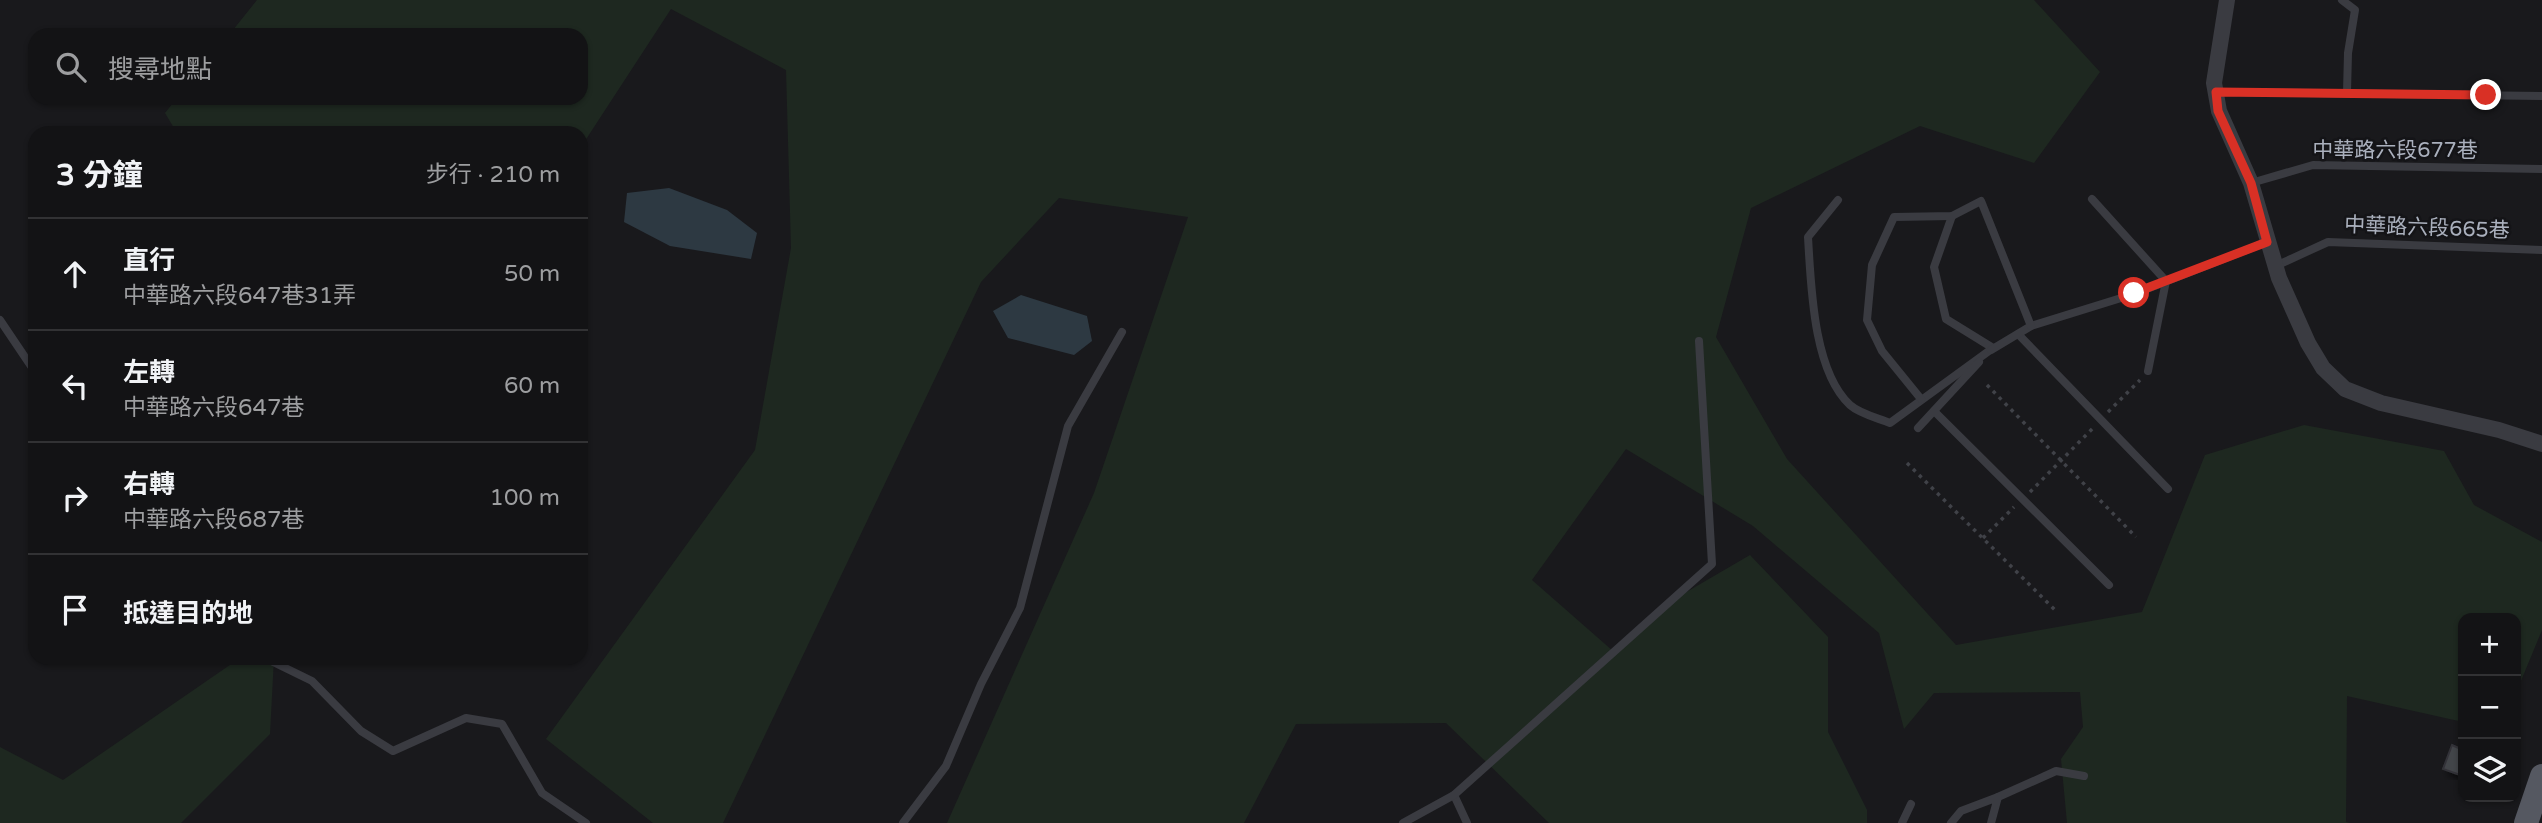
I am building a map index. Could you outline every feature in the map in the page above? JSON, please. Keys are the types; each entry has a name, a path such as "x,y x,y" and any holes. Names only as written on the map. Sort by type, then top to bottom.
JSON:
{"main road":[{"path":"2526,823 2542,776"}],"street":[{"path":"2228,0 2214,83 2218,111 2251,183 2274,264 2308,343 2323,368 2345,388 2381,403 2499,430 2542,444"}],"lane":[{"path":"2342,0 2355,10 2348,53 2347,92"},
{"path":"2216,92 2542,96"},
{"name":"中華路六段677巷","path":"2251,183 2313,164 2542,169"},
{"path":"2092,199 2166,281"},
{"path":"1838,200 1808,237 1812,304 1829,378 1852,407 1890,423 1993,348 2031,326 2166,281 2267,242"},
{"path":"1921,399 1882,351 1867,320 1872,265 1894,217 1952,216 1981,201 2031,326"},
{"path":"1952,216 1934,267 1946,319 1993,348"},
{"name":"中華路六段665巷","path":"2274,264 2280,264 2328,242 2542,250"},
{"path":"2148,371 2166,281"},
{"path":"0,320 28,362"},
{"path":"902,823 946,766 981,684 1020,608 1068,426 1122,332"},
{"path":"2018,334 2168,489"},
{"path":"1403,823 1454,795 1712,564 1699,341"},
{"path":"1918,428 1993,348"},
{"path":"1934,411 2109,585"},
{"path":"279,665 312,681 360,731 393,751 466,718 502,723 542,793 586,823"},
{"path":"1951,823 1961,811 2056,771 2084,776"},
{"path":"1454,795 1467,823"},
{"path":"1991,823 1998,797"},
{"path":"1902,823 1911,804"}],"path":[{"path":"1983,538 2148,371"},
{"path":"1987,385 2136,537"},
{"path":"1907,463 2056,611"}],"shaded area":[{"path":"257,0 2034,0 2100,72 2034,163 1920,126 1751,208 1716,337 1787,459 1956,645 2142,612 2205,455 2304,425 2444,451 2474,505 2542,542 2542,630 2521,681 2521,613 2458,613 2458,721 2347,696 2346,822 2350,823 2067,823 2061,759 2083,727 2080,692 1934,693 1904,729 1879,633 1753,526 1626,449 1532,580 1613,651 1666,604 1750,555 1828,637 1828,732 1867,810 1867,823 1549,823 1446,723 1296,724 1244,823 947,823 1094,493 1188,217 1059,198 981,282 723,823 653,823 546,739 755,450 791,248 786,70 671,9 588,136 588,126 173,126 165,113 171,105 588,105 588,28 235,28"},
{"path":"669,188 727,210 757,233 751,259 670,246 624,222 627,193"},
{"path":"1021,295 1087,316 1092,341 1074,355 1008,338 993,311"},
{"path":"230,665 274,665 270,734 181,823 0,823 0,747 63,780"}],"building":[{"path":"2452,745 2458,748 2458,774 2443,769"}],"route":[{"path":"2134,293 2267,242 2251,183 2218,111 2216,92 2486,95"}]}
